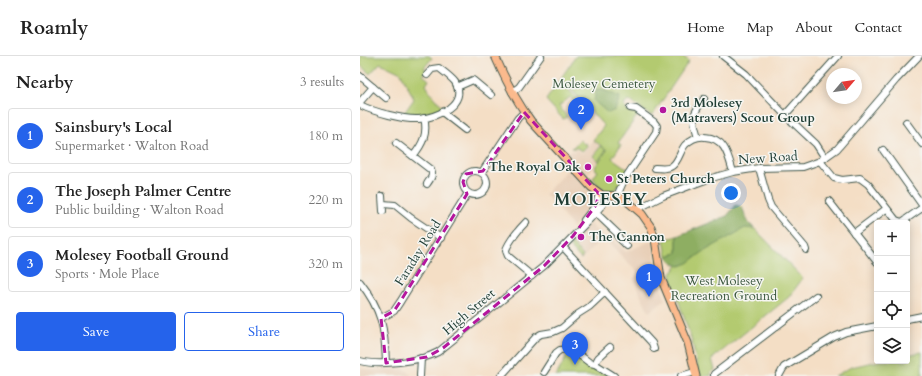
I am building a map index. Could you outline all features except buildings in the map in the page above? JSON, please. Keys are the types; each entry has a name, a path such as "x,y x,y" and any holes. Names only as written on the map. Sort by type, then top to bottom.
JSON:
{"main road":[{"path":"495,56 512,92 531,121 599,194 617,196 627,201 639,211 651,227 654,235 662,280 688,343 695,374"}],"street":[{"path":"512,92 519,86 541,56"},
{"path":"723,56 746,74 785,115 816,144 834,178 842,180 860,178 868,184 896,220 902,222 922,208"},
{"path":"785,115 838,56"},
{"name":"New Road","path":"639,211 649,204 670,194 733,172 759,168 803,167 823,159 837,149 896,80 919,56"},
{"path":"360,105 367,109 406,118 424,118 442,112 451,107 457,99 458,91 455,82 439,68 432,68 426,75"},
{"path":"360,76 386,98"},
{"path":"457,87 473,80 491,95"},
{"path":"360,102 373,87"},
{"path":"698,137 693,120 694,114 704,102"},
{"path":"617,196 624,180 656,132 657,126 654,122 636,109 630,108"},
{"path":"442,112 466,130"},
{"path":"482,172 518,118 524,112"},
{"path":"413,156 425,138 426,132 424,118"},
{"path":"906,122 922,144"},
{"path":"654,168 664,172 673,165 686,144 698,137 713,137 721,143 727,153 733,172"},
{"path":"396,143 431,170 433,174 427,184"},
{"path":"883,150 922,205"},
{"path":"759,168 771,207 806,250"},
{"path":"470,172 482,172 487,179 487,188 481,194 472,195 468,193 464,186 464,178 470,172"},
{"name":"Faraday Road","path":"381,318 394,311 468,193"},
{"name":"High Street","path":"360,361 386,363 421,358 432,355 443,348 544,266 573,236 594,208 599,194"},
{"path":"382,196 383,211"},
{"name":"High Street","path":"573,236 596,213 607,196"},
{"path":"829,201 874,258"},
{"path":"383,204 395,205 410,218 441,238"},
{"path":"854,233 886,209"},
{"path":"596,213 627,246"},
{"path":"526,222 506,250 506,253 532,276"},
{"path":"563,247 652,343 654,349"},
{"path":"360,282 370,294 381,318 386,363"},
{"path":"501,376 536,337 562,328 606,292"},
{"path":"714,376 714,374 816,296"},
{"path":"910,319 922,316"},
{"path":"779,376 784,367 834,337 846,332 874,327"},
{"path":"595,364 598,358 610,347"},
{"path":"544,372 552,356 564,349 573,350 582,358 614,376"},
{"path":"420,376 421,358"},
{"path":"681,376 695,374"}],"highlighted area":[{"path":"524,112 599,194 596,205 573,236 544,266 443,348 427,357 386,363 381,318 394,311 467,194 463,182 466,174 483,171"}],"shaded area":[{"path":"593,140 607,149 587,175 566,152 577,150 582,153"},
{"path":"569,168 594,195 594,204 573,227 545,194"},
{"path":"590,224 603,237 582,259 568,245"},
{"path":"612,238 626,252 653,240 657,277 665,299 649,312 633,279 639,274 608,242"},
{"path":"360,368 371,370 402,369 408,371 411,376 360,376"}],"green space":[{"path":"360,56 429,56 432,58 424,68 427,70 423,75 429,80 426,85 434,98 442,105 442,108 423,113 404,113 414,99 401,73 380,63 370,74 360,65"},
{"name":"Molesey Cemetery","path":"576,56 682,56 689,61 652,116 629,100 625,103 624,106 627,110 630,112 639,113 618,143 621,145 612,158 629,170 616,189 605,190 593,178 598,171 595,167 607,150 593,140 604,126 561,78"},
{"path":"560,80 578,100 575,102 570,97 559,106 567,117 563,119 546,100"},
{"path":"596,90 603,90 620,97 615,110 608,113 594,101"},
{"path":"580,140 584,144 586,143 587,146 582,151 577,148 572,148"},
{"path":"601,146 606,150 598,161 593,156"},
{"path":"736,205 742,207 748,222 754,229 745,228 703,252 688,263 680,266 672,263 667,256 677,253 677,236 727,216"},
{"name":"West Molesey Recreation Ground","path":"748,222 803,278 789,297 712,359 715,370 711,372 711,376 699,376 692,341 672,282 671,274 678,265"},
{"path":"677,236 677,253 667,256 664,240"},
{"path":"571,243 583,256 581,259 570,247"},
{"path":"922,352 922,376 835,376 851,367 874,362 874,364 910,364 910,354"},
{"path":"568,354 610,376 556,376"}],"place":[{"name":"3rd Molesey (Matravers) Scout Group","path":"663,110"},
{"name":"The Joseph Palmer Centre","path":"581,130"},
{"name":"The Royal Oak","path":"588,167"},
{"name":"St Peters Church","path":"609,179"},
{"name":"The Cannon","path":"581,237"},
{"name":"Sainsbury's Local","path":"649,297"},
{"name":"Molesey Football Ground","path":"575,365"}],"district":[{"name":"MOLESEY","path":"601,199"}]}
